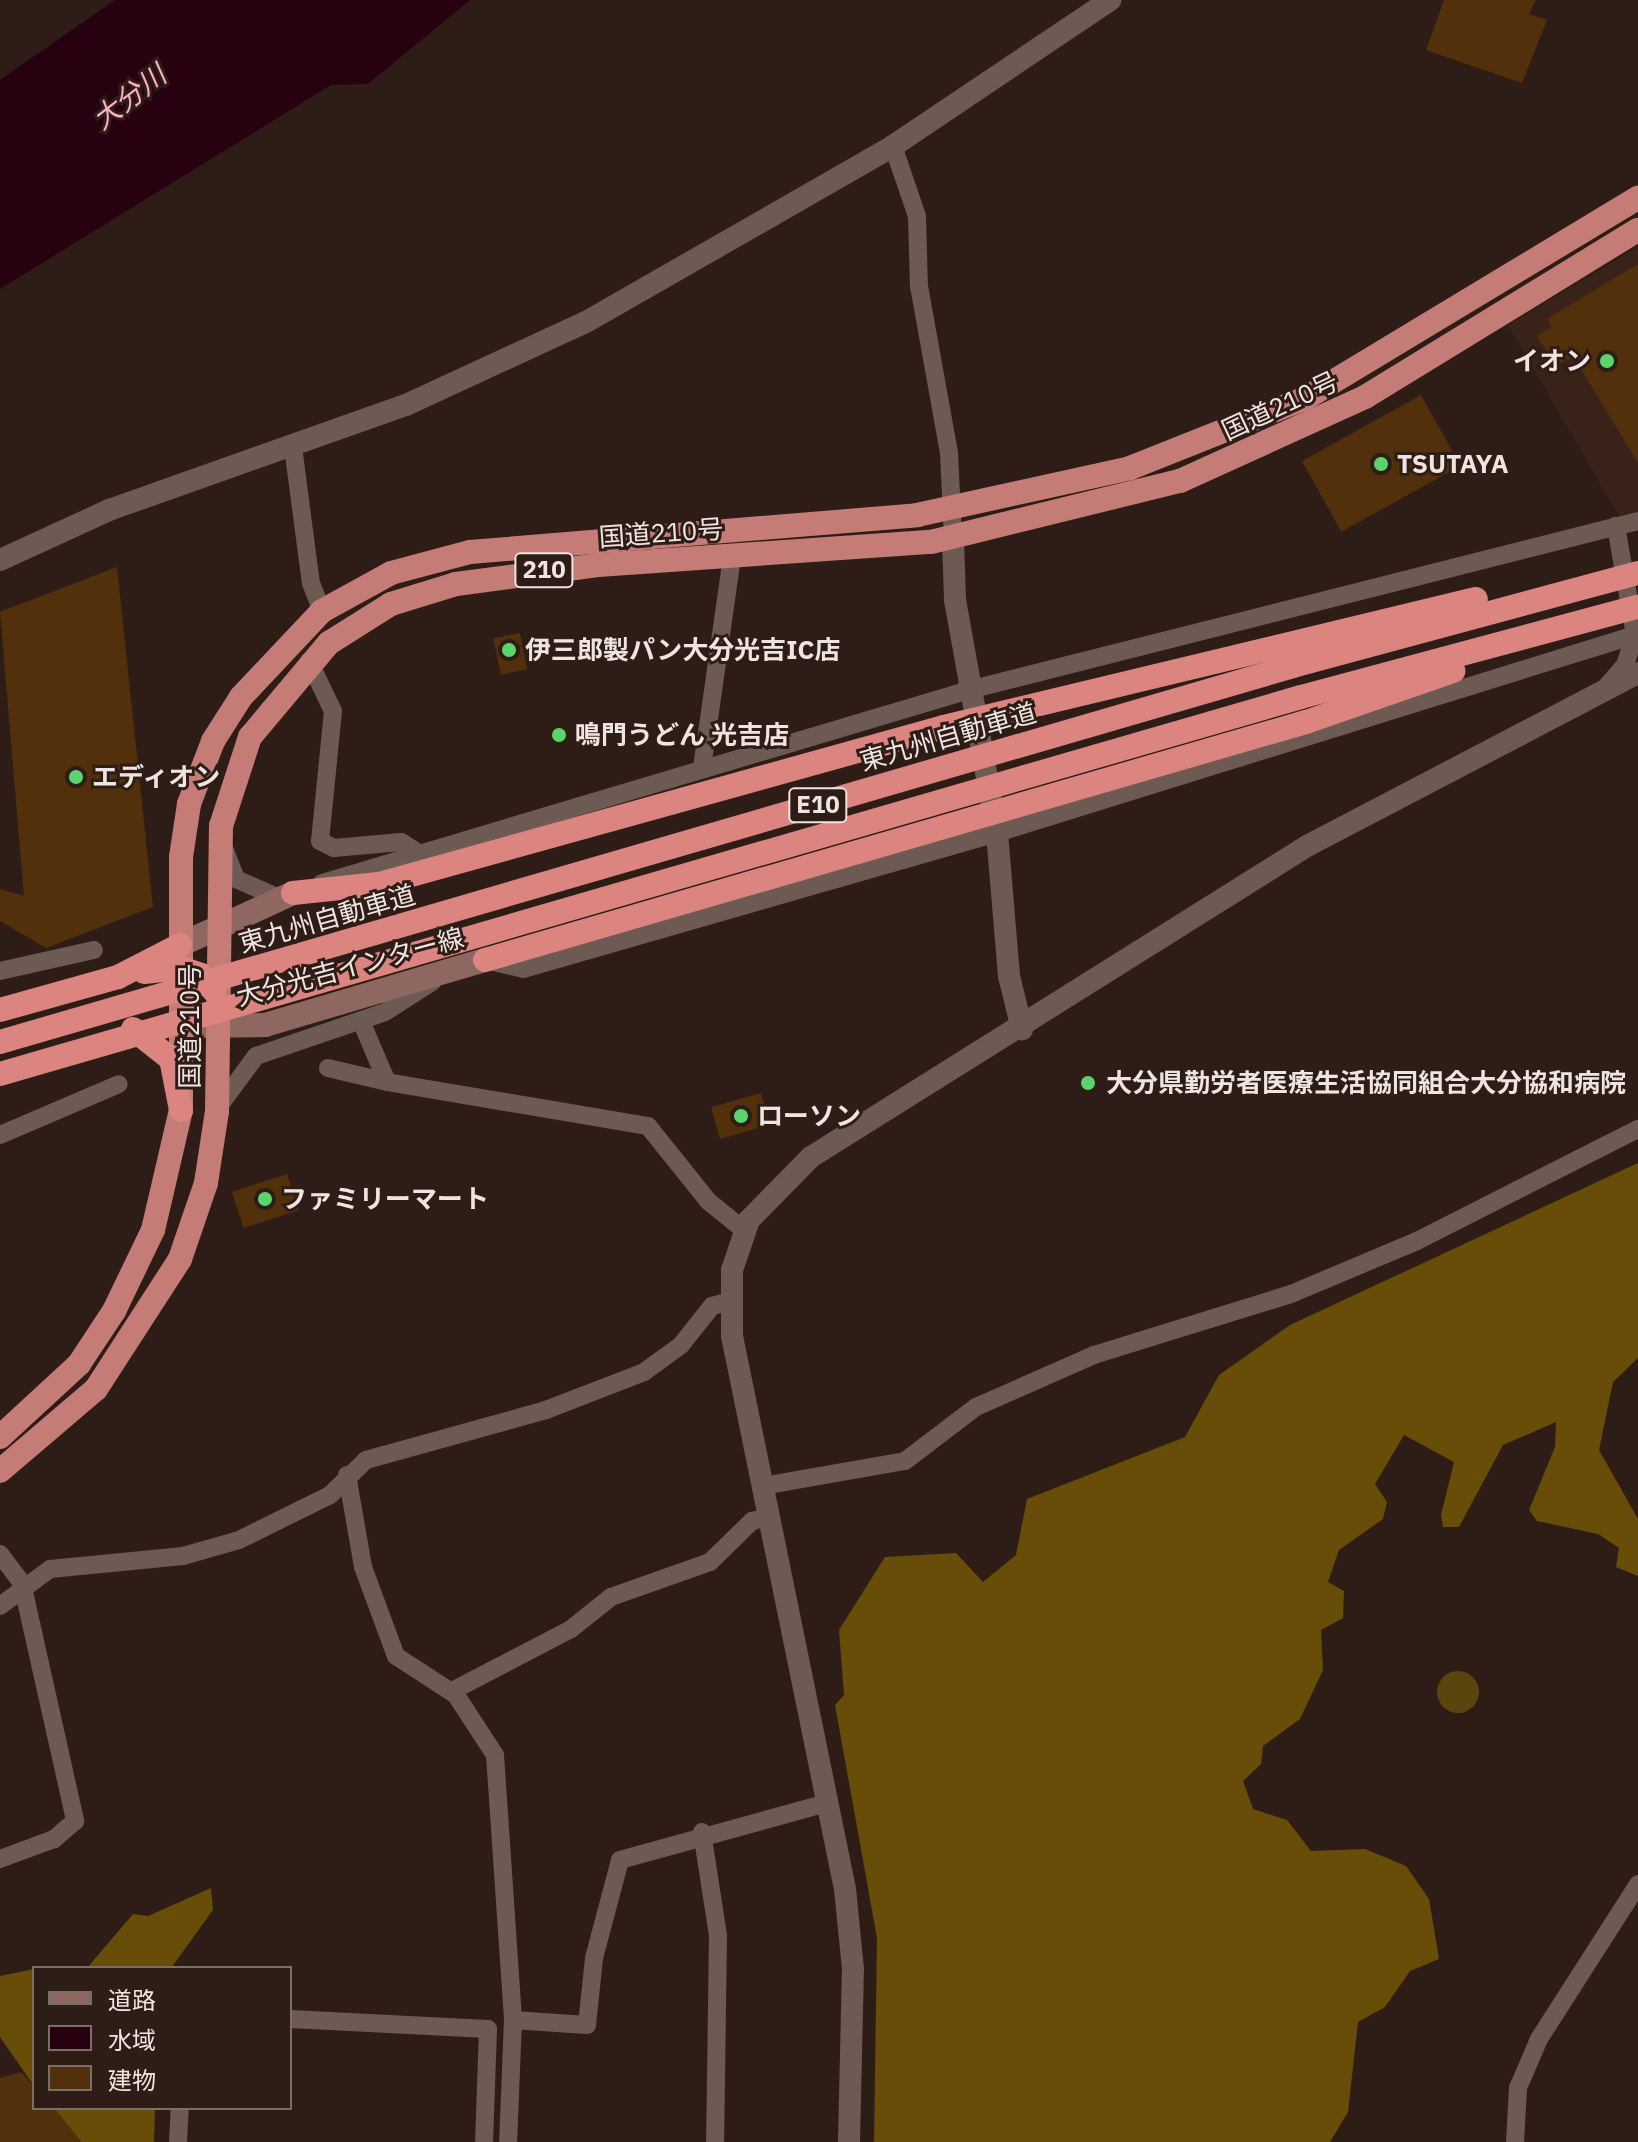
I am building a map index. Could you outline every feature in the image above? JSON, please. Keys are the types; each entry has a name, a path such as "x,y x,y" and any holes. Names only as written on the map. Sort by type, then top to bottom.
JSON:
{"highway":[{"name":"国道210号","path":"0,1437 59,1387 114,1311 164,1199 181,1110 184,828 204,761 257,676 322,611 391,573 470,552 953,510 1117,472 1262,420 1638,198"},
{"name":"国道210号","path":"0,1471 87,1399 145,1325 194,1223 217,1111 220,1028 217,925 221,826 250,737 309,661 370,615 456,584 953,539 1140,493 1273,442 1404,374 1638,230"},
{"path":"286,895 379,884 944,727 1638,559"},
{"name":"東九州自動車道","path":"0,1042 1293,666 1638,573"},
{"path":"485,960 646,910 1306,722 1637,622"},
{"name":"E10","path":"0,1074 1301,697 1637,622"},
{"path":"0,1010 181,957 201,975 219,1002"},
{"path":"0,1050 88,1023 183,1024"},
{"path":"88,1023 132,1028 162,1045 181,1110"}],"main road":[{"path":"181,957 217,925 286,895"},
{"name":"大分光吉インター線","path":"183,1024 220,1028 265,1025 485,960"}],"street":[{"path":"0,560 109,510 293,447 458,384 586,322 893,146 1110,0"},
{"path":"893,146 917,216 919,286 953,510 953,539 969,690 997,833 1009,976 1022,1029"},
{"path":"293,447 311,583 322,611"},
{"path":"221,826 236,879 286,895 417,852 969,690 1638,521"},
{"path":"1599,695 1625,665 1637,622 1616,526"},
{"path":"702,768 732,557"},
{"path":"485,960 523,969 997,833 1637,622"},
{"path":"309,661 333,711 320,841 334,848 401,842 417,852"},
{"path":"849,2142 853,1969 827,1803 763,1486 731,1301 744,1230 764,1198 811,1157 1022,1029 1370,809 1638,673"},
{"path":"0,971 94,950"},
{"path":"217,1111 256,1056 361,1021 444,974"},
{"path":"361,1021 387,1082"},
{"path":"328,1068 387,1082 648,1126 708,1201 744,1230"},
{"path":"0,1135 119,1084"},
{"path":"763,1486 905,1461 976,1407 1094,1355 1291,1294 1403,1247 1638,1129"},
{"path":"0,1606 22,1583 50,1569 183,1556 239,1540 330,1495 347,1475 389,1451 546,1410 644,1372 681,1345 712,1306 731,1301"},
{"path":"347,1475 363,1567 390,1644 414,1672 452,1691 495,1755 513,2020 508,2142"},
{"path":"452,1691 571,1629 611,1597 710,1562 752,1521 769,1517"},
{"path":"0,1554 22,1583 75,1821 54,1839 0,1859"},
{"path":"513,2020 587,2025 594,1958 620,1860 702,1832 827,1803"},
{"path":"702,1832 718,1935 715,2142"},
{"path":"1515,2142 1518,2088 1539,2039 1638,1884"},
{"path":"292,2019 488,2029 484,2142"},
{"path":"178,2142 180,2110"}],"shaded area":[{"path":"1638,247 1638,512 1619,516 1508,325"},
{"path":"1638,1163 1638,1358 1613,1382 1599,1450 1638,1519 1638,1576 1616,1567 1619,1548 1598,1534 1537,1521 1529,1510 1555,1447 1556,1422 1503,1445 1459,1527 1443,1527 1441,1515 1454,1462 1404,1435 1375,1484 1387,1502 1383,1519 1339,1550 1328,1582 1344,1591 1343,1618 1321,1630 1323,1670 1300,1719 1263,1746 1261,1764 1243,1781 1253,1809 1287,1820 1311,1851 1365,1849 1406,1866 1429,1899 1439,1959 1410,1971 1385,2007 1358,2022 1348,2112 1330,2142 874,2142 877,1938 835,1705 844,1695 839,1630 885,1557 956,1553 983,1582 1016,1555 1027,1499 1185,1437 1219,1375 1290,1325"},
{"path":"1458,1671 1473,1677 1479,1692 1473,1707 1458,1713 1443,1707 1437,1692 1443,1677"},
{"path":"211,1888 213,1910 172,1966 89,1966 133,1914 148,1916"},
{"path":"32,1969 32,2083 0,2037 0,1976"},
{"path":"56,2110 155,2110 154,2142 81,2142"}],"water":[{"name":"大分川","path":"115,0 470,0 368,84 331,85 0,289 0,80"}],"building":[{"path":"1444,0 1536,0 1529,14 1547,20 1522,83 1426,50"},
{"name":"イオン","path":"1638,264 1638,463 1573,356 1556,366 1537,336 1552,327 1547,319"},
{"name":"TSUTAYA","path":"1421,395 1460,466 1341,532 1302,461"},
{"name":"エディオン","path":"117,567 153,907 46,948 0,921 0,889 24,896 0,612"},
{"path":"520,633 527,669 501,674 493,638"},
{"name":"ローソン","path":"761,1093 770,1125 720,1139 711,1107"},
{"name":"ファミリーマート","path":"287,1174 299,1210 244,1228 232,1192"},
{"path":"21,2072 32,2084 32,2110 56,2110 81,2142 0,2142 0,2078"}],"place":[{"name":"イオン","path":"1607,361"},
{"name":"TSUTAYA","path":"1381,464"},
{"name":"伊三郎製パン大分光吉IC店","path":"509,650"},
{"name":"鳴門うどん 光吉店","path":"559,735"},
{"name":"エディオン","path":"76,777"},
{"name":"大分県勤労者医療生活協同組合大分協和病院","path":"1088,1083"},
{"name":"ローソン","path":"741,1116"},
{"name":"ファミリーマート","path":"265,1199"}]}
